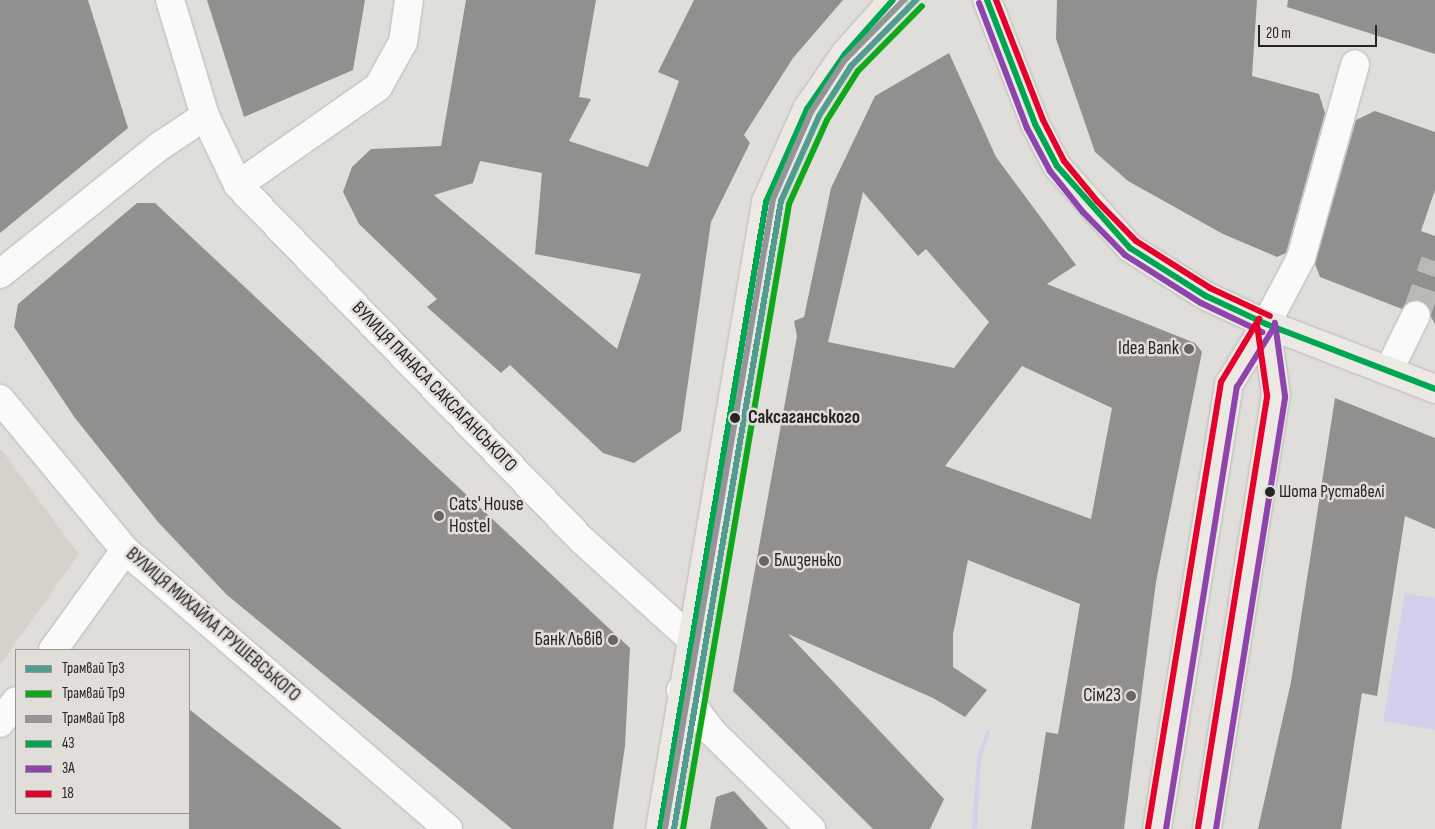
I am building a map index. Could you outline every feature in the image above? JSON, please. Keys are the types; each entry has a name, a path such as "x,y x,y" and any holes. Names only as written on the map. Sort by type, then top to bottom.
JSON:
{"main road":[{"path":"660,829 689,637 766,202 806,109 845,54 893,0"},
{"path":"988,0 1035,124 1058,166 1090,207 1130,248 1206,296 1266,324 1435,389"},
{"path":"1157,829 1230,384 1266,324"},
{"path":"1207,829 1276,395 1266,324"}],"street":[{"name":"ВУЛИЦЯ ПАНАСА САКСАГАНСЬКОГО","path":"170,0 206,116 238,185 582,540 689,637"},
{"path":"238,185 378,87 403,42 409,0"},
{"path":"1266,324 1301,258 1355,64"},
{"path":"0,274 160,146 206,116"},
{"path":"1389,370 1416,315"},
{"name":"ВУЛИЦЯ МИХАЙЛА ГРУШЕВСЬКОГО","path":"0,399 125,550 448,829"},
{"path":"54,649 125,550"},
{"path":"681,690 712,732 810,829"},
{"path":"0,723 15,702"}],"shaded area":[{"path":"0,448 79,554 0,665"},
{"path":"1405,593 1435,598 1435,730 1383,721"},
{"path":"987,730 990,731 981,759 977,829 972,829 977,757"}],"building":[{"path":"0,0 88,0 128,128 0,233"},
{"path":"207,0 365,0 353,70 244,117"},
{"path":"466,0 596,0 579,97 591,99 569,141 648,167 679,81 658,72 694,0 843,0 793,58 744,135 750,143 711,222 681,431 634,463 603,453 510,365 501,373 427,307 437,299 359,224 343,192 352,167 371,149 441,146","holes":["480,161 542,173 535,254 641,274 617,349 434,195 473,183"]},
{"path":"1057,0 1257,0 1252,76 1319,94 1325,113 1286,253 1277,257 1223,234 1128,181 1095,152 1056,39"},
{"path":"1288,0 1435,0 1435,54 1287,7"},
{"path":"949,53 996,157 1076,265 1047,284 1195,343 1202,352 1156,582 1124,829 1031,829 1046,732 1058,734 1080,604 968,560 953,634 953,667 987,690 965,717 933,698 788,634 944,799 930,829 873,829 733,691 797,336 794,321 804,317 831,188 875,96","holes":["863,192 918,256 926,249 989,322 954,368 828,342","1022,366 1112,408 1091,519 945,466"]},
{"path":"1375,111 1435,132 1435,190 1421,231 1435,236 1435,324 1422,301 1408,302 1402,309 1320,277 1315,264 1356,120"},
{"path":"137,203 155,203 630,648 625,746 613,829 512,829 227,595 158,522 75,418 14,327 18,304"},
{"path":"1335,398 1435,438 1435,529 1405,516 1377,696 1362,693 1341,829 1258,829 1291,682"},
{"path":"190,710 342,829 189,829"},
{"path":"734,791 768,829 710,829 716,797"}],"tunnel":[{"path":"1416,315 1435,261"}],"tram line":[{"name":"Тр8","path":"665,828 773,199 811,112 844,61 904,0"},
{"name":"Тр3","path":"674,829 781,201 819,116 851,66 916,0"},
{"name":"Тр9","path":"683,829 789,204 827,120 858,71 922,6"}],"transit line":[{"name":"43","path":"660,829 766,202 807,109 845,54 893,0"},
{"name":"43","path":"987,0 1035,124 1057,166 1130,248 1206,296 1266,324 1435,389"},
{"name":"18","path":"996,0 1043,120 1064,161 1097,201 1136,241 1210,288 1270,316"},
{"name":"3А","path":"979,3 1027,128 1050,171 1083,212 1125,255 1201,303 1262,332"},
{"name":"18","path":"1148,828 1221,382 1259,319"},
{"name":"3А","path":"1216,829 1285,396 1275,323"},
{"name":"18","path":"1198,828 1267,395 1257,325"},
{"name":"3А","path":"1166,829 1237,387 1273,329"}],"place":[{"name":"Idea Bank","path":"1189,349"},
{"name":"Саксаганського","path":"735,418"},
{"name":"Шота Руставелі","path":"1270,492"},
{"name":"Cats' House Hostel","path":"439,516"},
{"name":"Близенько","path":"764,561"},
{"name":"Банк Львів","path":"613,640"},
{"name":"Сім23","path":"1131,696"}]}
